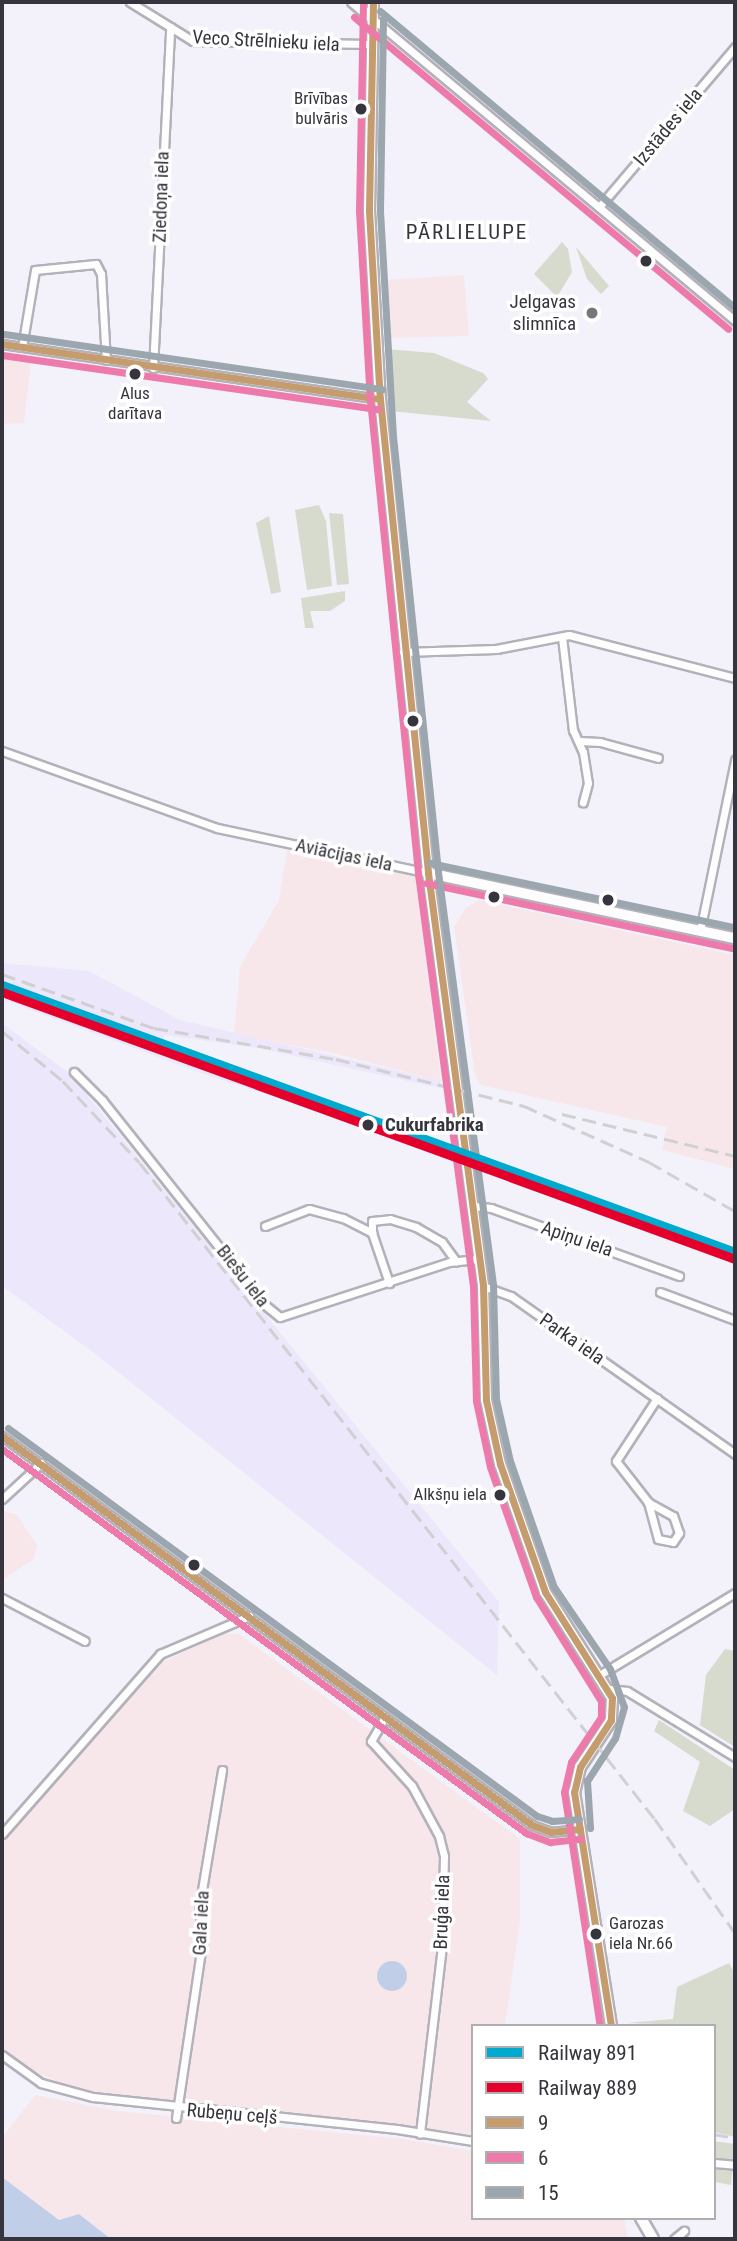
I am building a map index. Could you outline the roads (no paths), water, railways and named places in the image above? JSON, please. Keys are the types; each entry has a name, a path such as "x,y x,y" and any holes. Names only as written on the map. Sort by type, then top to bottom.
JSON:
{"main road":[{"path":"353,2 373,19"},
{"path":"373,2 370,44 369,211 380,399 403,652 428,873 484,1286 486,1400 500,1464 545,1592 609,1689 611,1720 576,1778 580,1829 611,2024"},
{"name":"Aviācijas iela","path":"428,873 735,938"},
{"path":"642,2220 653,2239"}],"street":[{"name":"Veco Strēlnieku iela","path":"130,2 199,41 370,44"},
{"path":"373,19 735,321"},
{"name":"Ziedoņa iela","path":"153,368 170,27"},
{"name":"Izstādes iela","path":"599,207 735,47"},
{"path":"22,347 35,270 96,264 101,274 106,360"},
{"path":"2,344 380,399"},
{"path":"403,652 491,649 562,637 589,639 735,678"},
{"path":"562,637 573,730 580,741 588,783 583,802"},
{"path":"580,741 600,742 658,758"},
{"name":"Aviācijas iela","path":"2,751 217,828 428,873"},
{"path":"700,931 735,760"},
{"name":"Biešu iela","path":"74,1072 273,1314 287,1317 456,1261 480,1259"},
{"name":"Apiņu iela","path":"474,1206 491,1208 679,1276"},
{"path":"265,1226 309,1209 323,1210 372,1233"},
{"path":"389,1283 372,1233 372,1221 390,1219 416,1227 442,1242 456,1261"},
{"name":"Parka iela","path":"484,1286 511,1296 735,1454"},
{"path":"660,1292 735,1320"},
{"path":"648,1502 658,1539 673,1542 679,1532 673,1516 648,1502 616,1461 657,1398"},
{"path":"2,1436 537,1828 551,1832 580,1829"},
{"path":"2,1499 41,1464"},
{"path":"601,1674 735,1593"},
{"path":"2,1598 85,1641"},
{"path":"2,1834 160,1654 249,1616"},
{"path":"609,1689 627,1691 735,1757"},
{"name":"Bruģa iela","path":"385,1717 371,1741 412,1786 439,1836 444,1856 442,1945 420,2134"},
{"name":"Gala iela","path":"177,2113 203,1937 199,1908 222,1770"},
{"name":"Rubeņu ceļš","path":"2,2055 55,2087 177,2113 471,2141"},
{"path":"716,2163 735,2165"},
{"path":"674,2239 684,2231"}],"water":[{"path":"392,1961 398,1962 406,1970 406,1982 398,1990 392,1991 386,1990 378,1982 377,1976 378,1970 386,1962"},
{"path":"2,2177 59,2220 79,2214 111,2239 2,2239"}],"railway":[{"path":"2,974 154,1028 336,1059 524,1106 649,1162 735,1211"},
{"path":"2,1031 63,1081 140,1163 655,1819 735,1933"},
{"path":"562,1114 735,1156"},
{"path":"716,2134 735,2138"}],"rail line":[{"name":"891","path":"2,985 735,1252"},
{"name":"889","path":"2,992 735,1259"}],"place":[{"name":"Brīvības bulvāris","path":"361,109"},
{"name":"Jelgavas slimnīca","path":"592,313"},
{"name":"Alus darītava","path":"135,374"},
{"name":"Cukurfabrika","path":"368,1125"},
{"name":"Alkšņu iela","path":"500,1495"},
{"name":"Garozas iela Nr.66","path":"596,1934"}],"district":[{"name":"PĀRLIELUPE","path":"467,232"}]}
